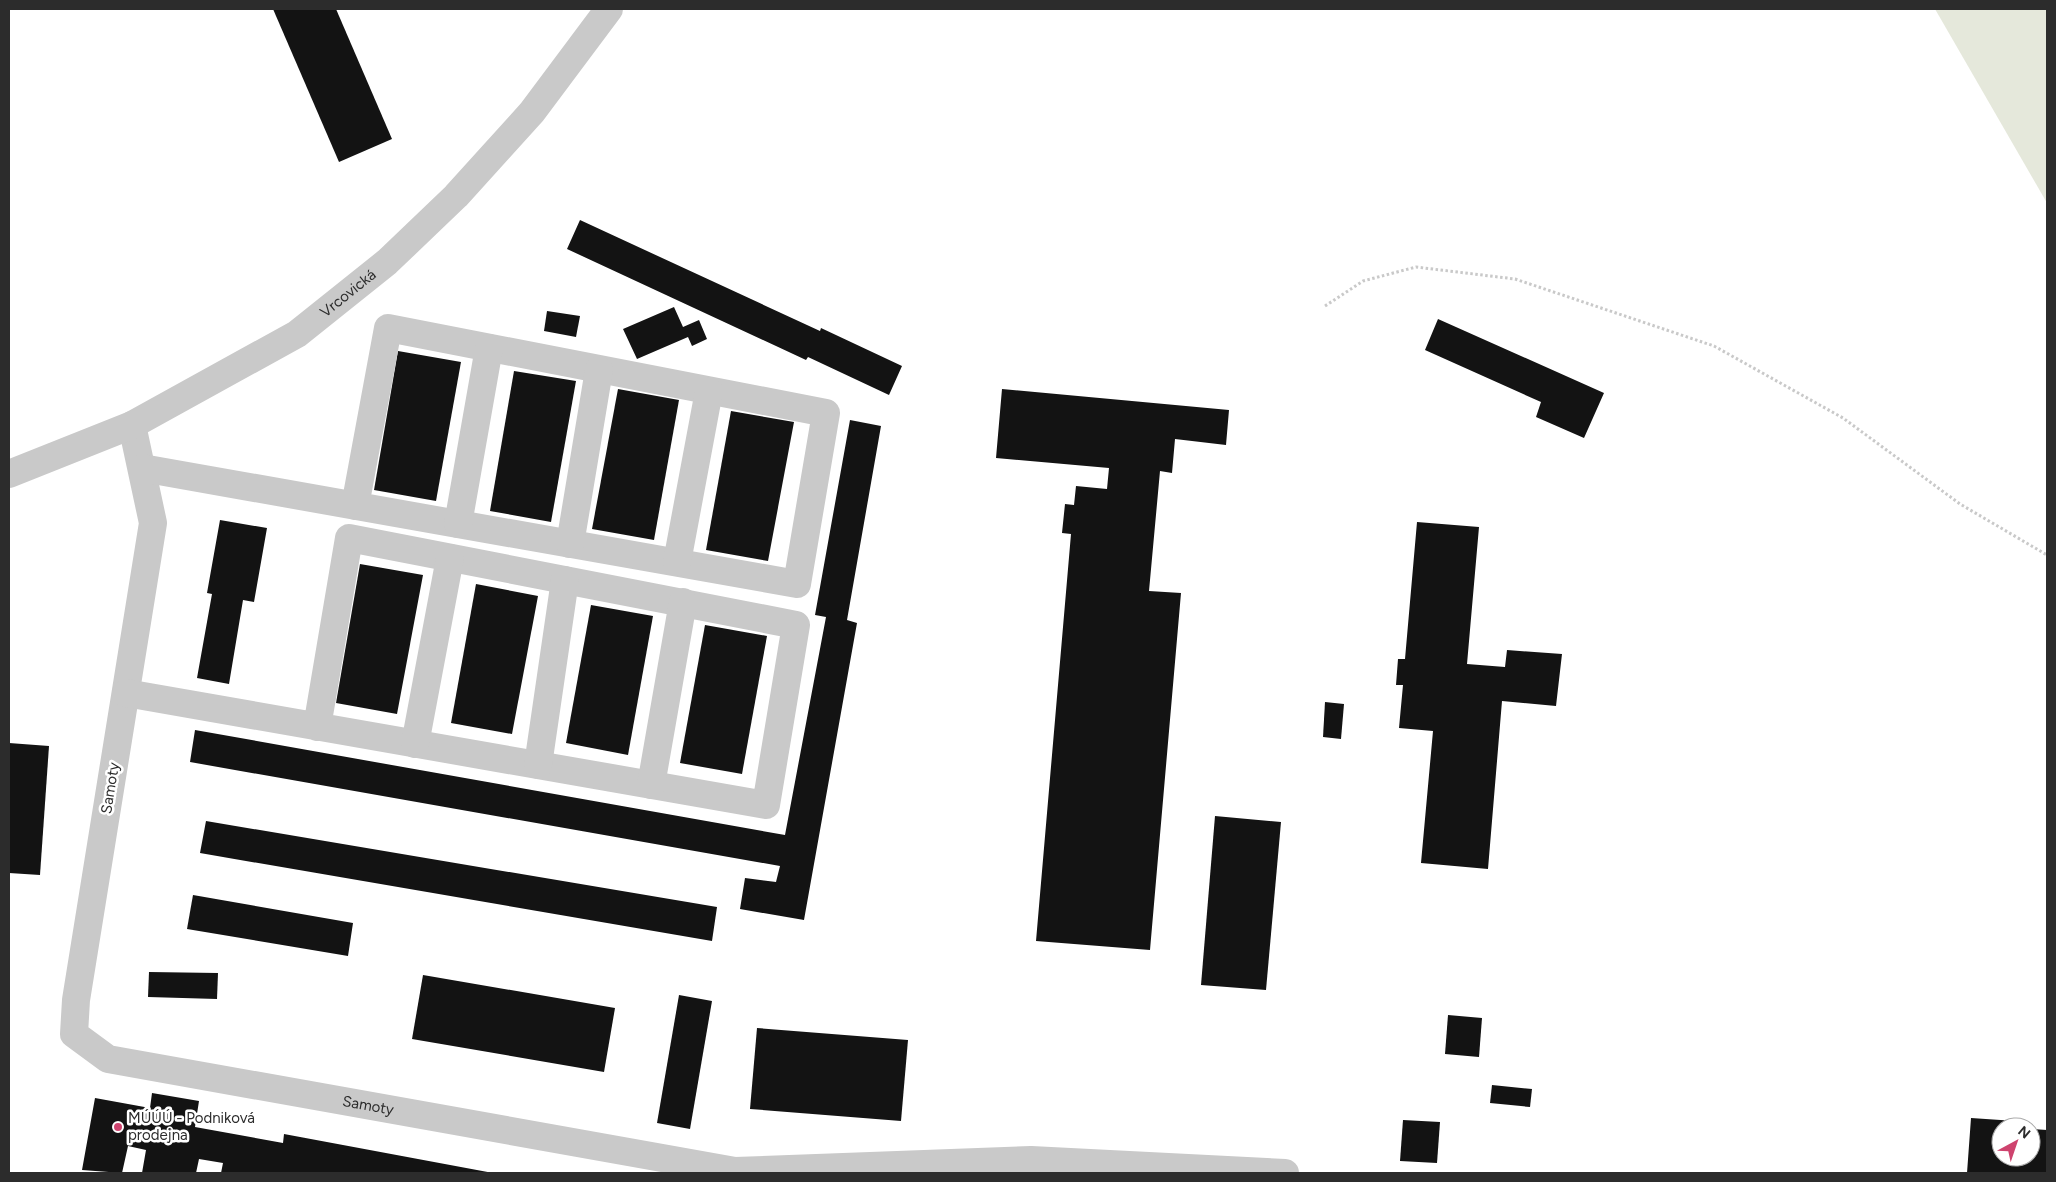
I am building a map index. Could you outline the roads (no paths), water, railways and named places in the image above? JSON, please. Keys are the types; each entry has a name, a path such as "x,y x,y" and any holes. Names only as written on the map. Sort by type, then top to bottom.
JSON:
{"street":[{"name":"Vrcovická","path":"9,474 132,425 297,334 387,262 456,196 532,112 609,9"},
{"path":"142,468 355,506 570,544 676,562 797,584 826,414 388,328 355,506"},
{"path":"458,524 489,348"},
{"path":"570,544 599,370"},
{"path":"676,562 708,391"},
{"name":"Samoty","path":"132,425 153,523 76,1000 74,1034 108,1059 735,1171 1031,1160 1284,1173"},
{"path":"126,693 766,805 796,625 349,538 317,726"},
{"path":"415,744 450,558"},
{"path":"538,765 565,580"},
{"path":"651,785 682,602"}],"place":[{"name":"MÚÚÚ - Podniková prodejna","path":"118,1127"}]}
